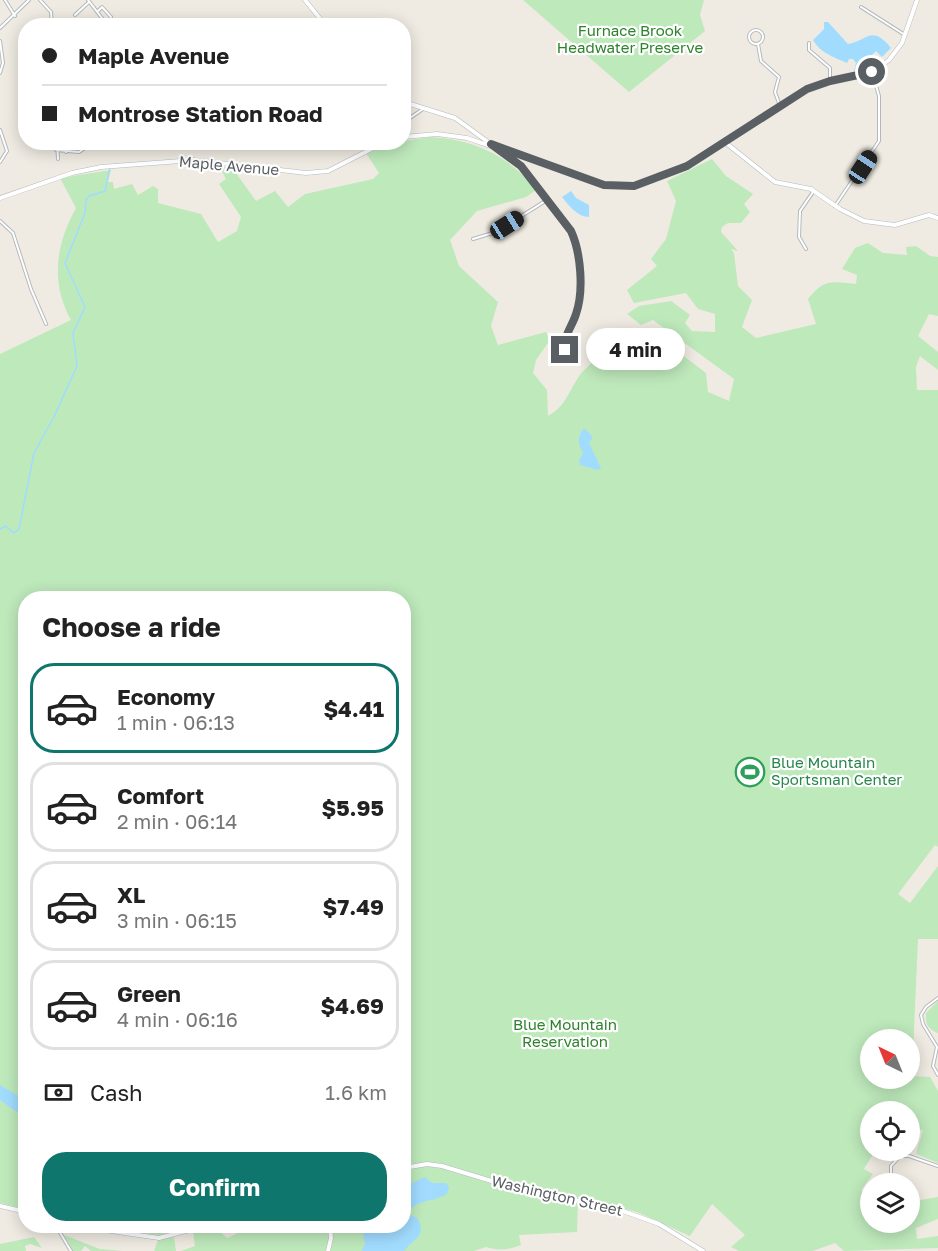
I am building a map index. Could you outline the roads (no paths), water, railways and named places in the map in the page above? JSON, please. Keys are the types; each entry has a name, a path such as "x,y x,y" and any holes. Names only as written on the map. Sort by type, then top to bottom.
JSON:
{"street":[{"path":"5,0 15,16"},
{"path":"0,28 29,0"},
{"path":"40,0 51,12 51,18"},
{"path":"305,0 320,18"},
{"path":"411,137 450,135 491,144 604,185 634,186 678,170 726,143 807,89 830,81 872,72 889,60 905,35 917,0"},
{"path":"75,15 88,1 104,18"},
{"path":"99,11 102,7 111,17"},
{"path":"861,7 905,35"},
{"path":"756,30 763,34 763,39 758,44 752,42 749,37 756,30"},
{"path":"0,41 3,63 0,73"},
{"path":"809,43 809,50 830,68 830,81"},
{"path":"758,44 760,61 779,77 776,92 780,106"},
{"path":"835,206 879,141 879,96 872,72"},
{"path":"411,105 461,121 521,166 571,231 576,245 581,279 577,311 564,344 573,364"},
{"path":"411,117 423,109"},
{"path":"0,130 7,151 0,162"},
{"path":"726,143 775,182 800,185 814,190 835,206 874,223 902,224 929,215 938,218"},
{"path":"58,159 56,150 66,152 85,150"},
{"name":"Maple Avenue","path":"0,198 91,168 194,160 314,173 335,168 369,150"},
{"path":"806,249 799,237 800,211 814,190"},
{"path":"473,239 495,232 547,200"},
{"path":"0,221 14,233 31,289 46,324"},
{"path":"938,998 926,1007 921,1015 923,1024 937,1047 933,1066 938,1075"},
{"path":"891,1173 891,1166 900,1156 909,1156 938,1166"},
{"name":"Washington Street","path":"411,1167 427,1164 442,1166 531,1193 609,1206 659,1224 703,1251"},
{"path":"0,1206 18,1210"},
{"path":"60,1233 71,1251"},
{"path":"125,1233 159,1238 178,1233"},
{"path":"328,1251 331,1233"}],"water":[{"path":"824,22 828,22 848,44 874,35 891,48 882,57 876,51 871,56 871,67 854,71 856,63 853,59 849,59 847,63 824,52 816,45 813,40 824,29"},
{"path":"571,191 576,198 589,205 589,217 577,213 562,197"},
{"path":"584,428 593,437 589,443 601,468 598,470 580,465 579,461 583,453 579,440"},
{"path":"0,1085 18,1096 18,1113 0,1100"},
{"path":"425,1177 432,1183 446,1183 449,1187 447,1194 442,1197 420,1203 411,1208 411,1184"},
{"path":"411,1216 417,1218 420,1224 420,1233 404,1251 362,1251 365,1244 363,1233 411,1233"}],"waterway":[{"path":"0,529 6,526 14,533 19,529 34,453 54,417 77,366 73,333 85,307 65,263 85,213 86,200 89,196 105,191 110,167"}],"place":[{"name":"Blue Mountain Sportsman Center","path":"750,772"}],"park label":[{"name":"Furnace Brook Headwater Preserve","path":"630,40"},
{"name":"Blue Mountain Reservation","path":"565,1034"}]}
